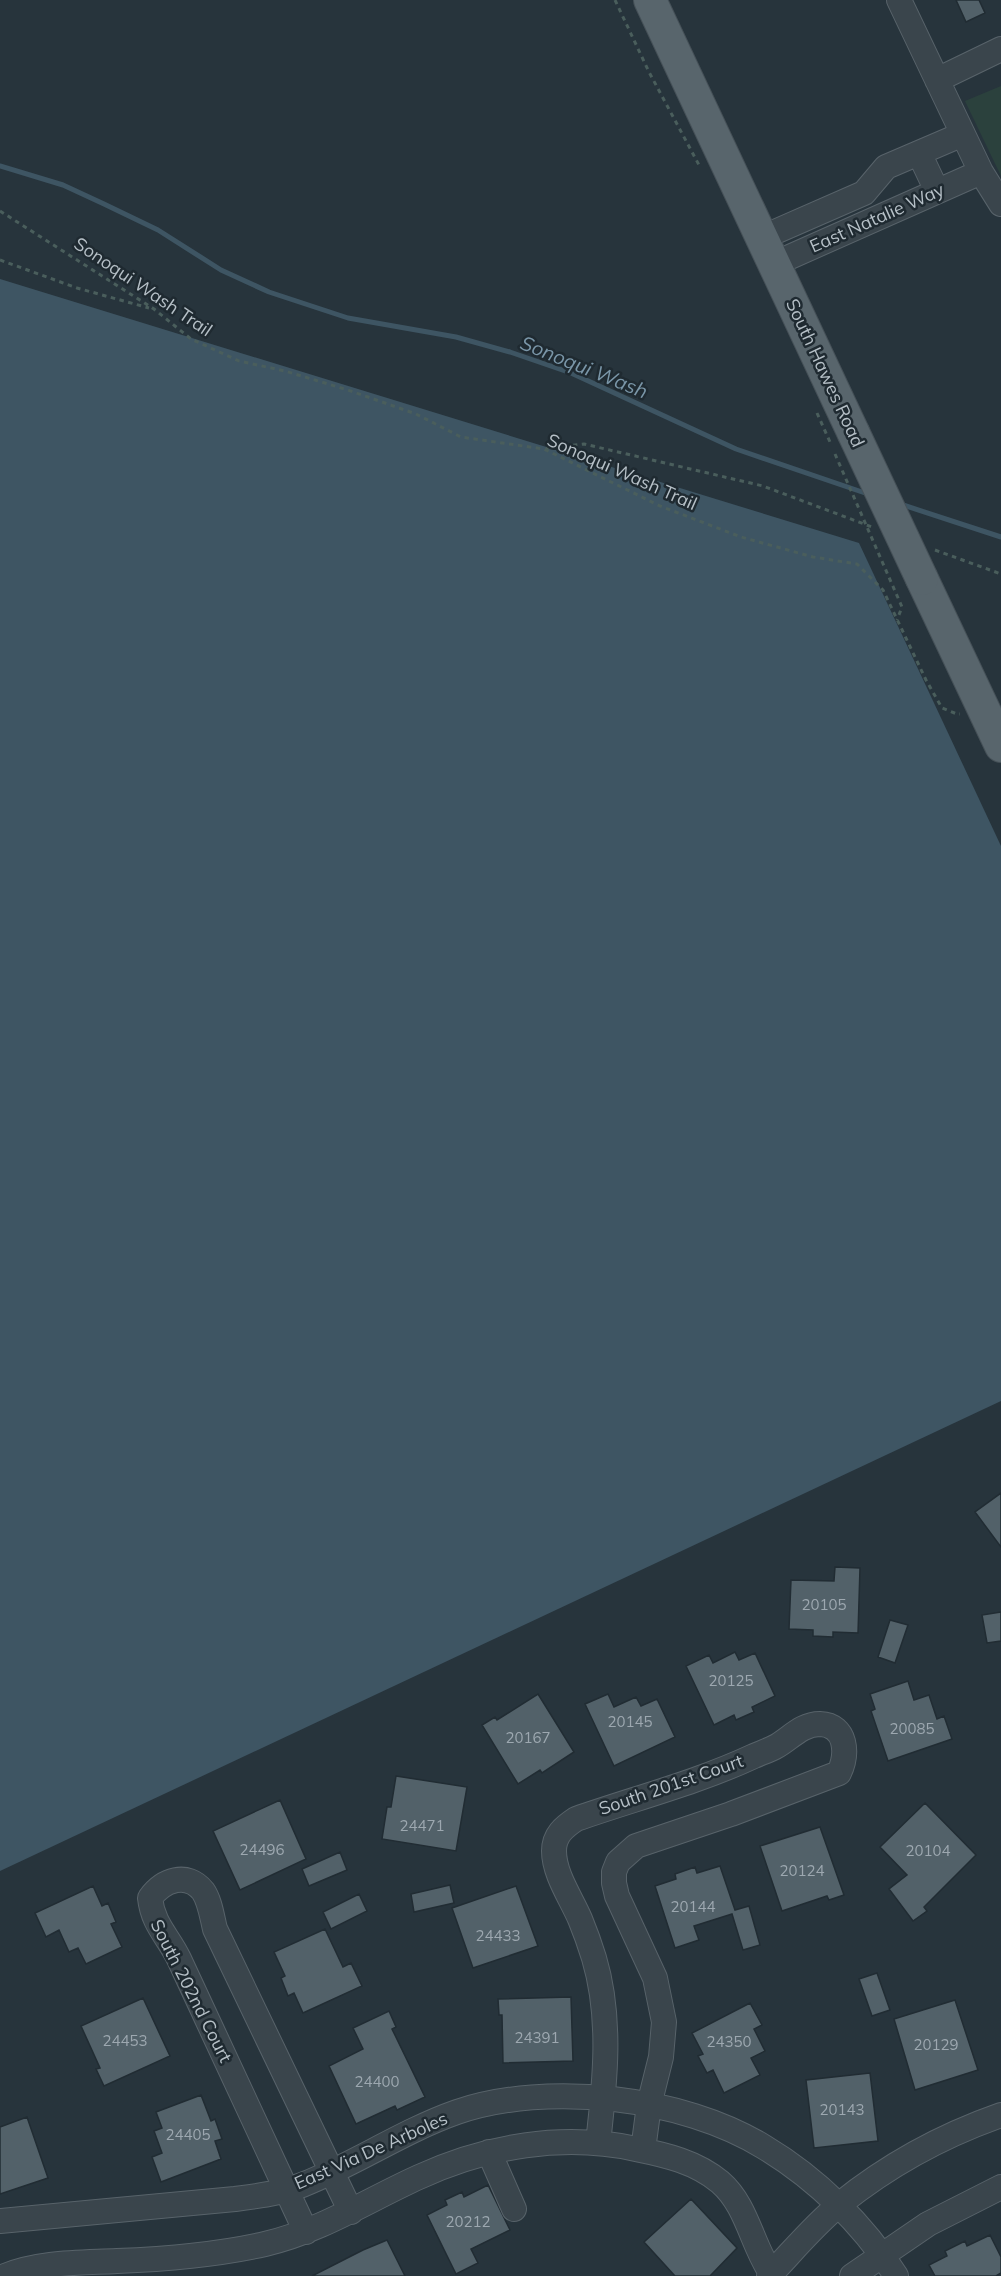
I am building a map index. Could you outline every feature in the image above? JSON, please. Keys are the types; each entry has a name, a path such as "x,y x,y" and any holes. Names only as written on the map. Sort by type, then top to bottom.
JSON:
{"main road":[{"name":"South Hawes Road","path":"650,0 1001,746"}],"street":[{"path":"899,0 981,172 1001,204"},
{"path":"937,80 1001,49"},
{"name":"East Natalie Way","path":"767,251 864,193 886,167 963,134"},
{"path":"919,153 938,191"},
{"name":"East Natalie Way","path":"767,251 938,191 981,172"},
{"name":"South 201st Court","path":"598,2144 606,2052 601,1983 580,1920 558,1868 554,1853 555,1840 562,1829 576,1819 714,1774 775,1747 800,1729 812,1724 833,1727 842,1737 846,1748 845,1762 839,1773 731,1814 636,1846 618,1862 614,1872 617,1896 655,1978 664,2022 661,2057 649,2105 643,2150"},
{"name":"South 202nd Court","path":"306,2232 179,1959 152,1913 150,1898 157,1888 174,1880 185,1879 194,1883 204,1893 215,1929 351,2212"},
{"name":"East Via De Arboles","path":"0,2222 235,2199 287,2190 460,2111 507,2101 550,2096 603,2098 649,2105 697,2117 764,2146 815,2183 838,2205 882,2254 896,2276"},
{"path":"4,2276 44,2266 69,2263 214,2254 281,2240 306,2232 351,2212 446,2165 489,2152 549,2142 598,2144 643,2150 681,2160 703,2170 721,2183 734,2198 771,2275 838,2205 867,2184 909,2158 956,2134 1001,2115"},
{"path":"489,2152 514,2209"},
{"path":"852,2276 928,2224 1001,2187"}],"path":[{"name":"Sonoqui Wash Trail","path":"0,211 154,309 191,339 239,361 285,371 348,390 416,414 461,436 544,449 660,506 741,537 813,557 857,564 883,590 942,708 957,714 984,708"},
{"path":"0,260 77,288 154,309"},
{"path":"817,412 902,607 897,620"},
{"path":"544,449 584,444 763,486 882,530"},
{"path":"925,546 1001,574"}],"green space":[{"path":"1001,86 1001,176 965,101"}],"water":[{"path":"0,279 859,543 1001,846 1001,1401 0,1871"}],"building":[{"path":"956,0 979,0 985,13 966,22"},
{"path":"1001,1493 1001,1547 975,1512"},
{"path":"835,1567 860,1568 858,1633 833,1632 833,1637 813,1636 813,1630 789,1629 791,1580 834,1581"},
{"path":"1001,1612 1001,1641 987,1643 982,1615"},
{"path":"890,1620 908,1625 895,1663 878,1657"},
{"path":"735,1652 739,1660 755,1653 775,1696 752,1707 754,1712 736,1720 734,1715 714,1725 686,1666 709,1655 713,1663"},
{"path":"908,1681 914,1700 929,1695 937,1719 944,1716 952,1739 888,1761 871,1711 875,1709 870,1694"},
{"path":"538,1694 574,1752 542,1773 540,1770 518,1784 482,1725 495,1717 497,1720"},
{"path":"608,1694 614,1707 636,1697 641,1706 657,1699 675,1737 614,1766 585,1704"},
{"path":"396,1776 467,1787 456,1851 382,1839 387,1807 391,1807"},
{"path":"280,1800 306,1859 240,1890 213,1831"},
{"path":"925,1803 976,1855 924,1907 927,1911 913,1921 889,1889 907,1875 880,1847"},
{"path":"820,1827 844,1895 829,1900 827,1896 782,1911 760,1846"},
{"path":"340,1852 347,1870 309,1886 302,1869"},
{"path":"720,1866 735,1910 749,1906 760,1945 743,1950 732,1914 694,1926 699,1940 675,1948 655,1886 676,1879 675,1874 695,1867 697,1873"},
{"path":"450,1885 454,1903 414,1912 411,1894"},
{"path":"93,1886 102,1906 108,1903 116,1922 111,1924 122,1947 86,1964 78,1948 69,1952 59,1930 46,1937 35,1913"},
{"path":"516,1886 538,1946 473,1968 452,1908"},
{"path":"359,1894 367,1911 331,1929 323,1912"},
{"path":"325,1929 343,1967 351,1963 362,1986 303,2013 294,1993 288,1996 281,1978 285,1976 274,1952"},
{"path":"877,1973 890,2010 872,2016 859,1979"},
{"path":"571,1997 573,2061 503,2063 502,2015 499,2015 498,1999"},
{"path":"143,1998 170,2056 104,2086 96,2069 100,2068 81,2026"},
{"path":"955,2000 978,2070 915,2090 894,2019"},
{"path":"750,2003 762,2025 754,2029 765,2051 751,2058 760,2075 724,2093 713,2070 707,2073 698,2056 703,2054 692,2033"},
{"path":"389,2011 396,2027 392,2029 425,2097 397,2110 395,2106 356,2124 329,2066 363,2049 353,2028"},
{"path":"870,2073 878,2141 814,2148 806,2080"},
{"path":"201,2095 211,2121 215,2119 222,2139 215,2141 221,2159 161,2182 152,2157 162,2153 154,2131 162,2128 156,2112"},
{"path":"27,2117 48,2178 0,2194 0,2127"},
{"path":"488,2185 510,2230 471,2249 478,2263 456,2274 427,2215 447,2205 445,2200 462,2192 464,2197"},
{"path":"691,2199 737,2248 710,2276 675,2276 644,2242"},
{"path":"990,2235 1001,2257 1001,2273 996,2276 935,2276 929,2265 947,2256 945,2251 965,2241 967,2246"},
{"path":"387,2240 405,2276 312,2276 363,2250"}],"waterway":[{"name":"Sonoqui Wash","path":"0,166 63,185 104,204 158,230 221,270 269,292 348,318 456,337 510,352 571,373 736,449 868,494"},
{"name":"Sonoqui Wash","path":"900,504 1001,537"}]}
